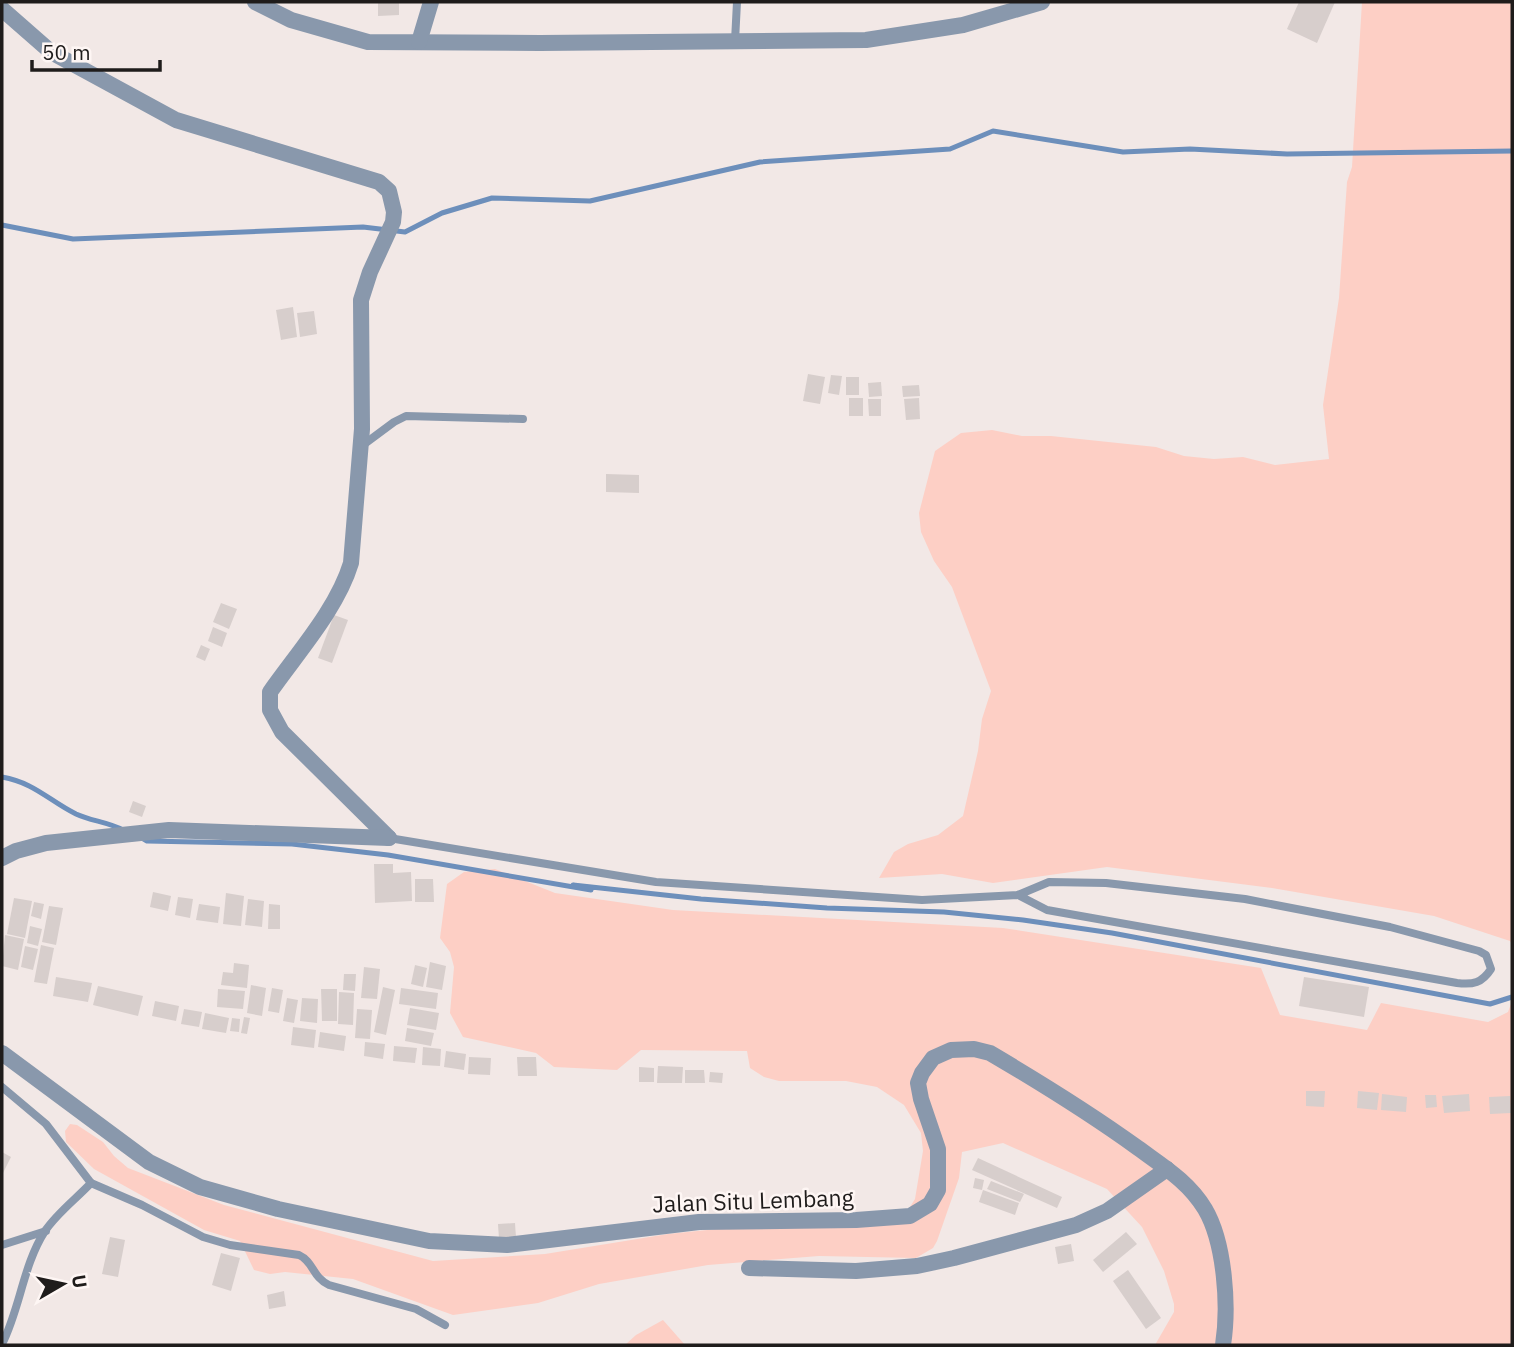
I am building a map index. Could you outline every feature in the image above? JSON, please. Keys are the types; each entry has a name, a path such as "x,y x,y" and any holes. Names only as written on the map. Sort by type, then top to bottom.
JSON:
{"street":[{"path":"255,2 291,20 368,42 866,40 963,24 1042,2"},
{"path":"419,42 431,2"},
{"path":"7,9 51,52 176,120 379,182 389,191 394,212 393,222 370,272 361,300 360,447 351,563 334,603 270,692 269,704 282,732 389,838"},
{"path":"2,858 16,851 46,843 169,830 389,838"},
{"name":"Jalan Situ Lembang","path":"2,1053 149,1162 200,1187 278,1209 429,1241 507,1245 699,1222 856,1220 909,1216 930,1204 938,1190 938,1149 918,1083 933,1058 951,1050 974,1049 990,1053 1091,1114 1184,1181 1206,1211 1214,1230 1223,1273 1226,1325 1223,1345"},
{"path":"748,1268 856,1271 942,1261 1076,1225 1107,1211 1167,1169"}],"lane":[{"path":"735,41 737,2"},
{"path":"360,447 406,416 523,419"},
{"path":"389,838 656,882 922,900 1018,895 1049,882 1106,883 1245,899 1390,927 1479,951 1486,956 1491,969 1485,979 1471,985 1457,984 1047,910 1018,895"},
{"path":"2,1087 46,1124 91,1183 203,1237 230,1245 299,1255 307,1259 319,1281 416,1309 445,1325"},
{"path":"2,1345 13,1323 31,1262 46,1231 91,1183"},
{"path":"2,1245 46,1231"}],"shaded area":[{"path":"1362,2 1512,2 1512,944 1510,941 1434,916 1272,888 1107,867 993,883 942,874 879,878 894,852 908,844 938,835 963,816 978,751 982,719 991,691 952,587 934,561 921,532 919,513 935,451 961,433 992,430 1022,436 1051,436 1156,447 1184,456 1214,459 1243,457 1275,465 1329,459 1323,405 1339,298 1347,182 1352,167"},
{"path":"495,869 555,893 673,910 1003,928 1261,968 1280,1015 1367,1030 1381,1003 1488,1022 1508,1012 1512,1001 1512,1345 1155,1345 1174,1312 1174,1304 1164,1271 1142,1227 1107,1189 1003,1143 962,1152 959,1178 937,1241 933,1248 916,1258 819,1256 708,1265 599,1284 538,1303 453,1315 353,1279 285,1272 270,1274 254,1270 240,1241 204,1230 94,1169 66,1142 65,1131 70,1124 77,1125 103,1142 128,1168 224,1205 433,1261 545,1254 668,1234 727,1228 899,1224 915,1199 923,1151 921,1133 904,1105 877,1087 846,1081 779,1081 764,1077 750,1068 747,1051 641,1050 617,1070 554,1067 536,1053 463,1037 450,1013 454,967 450,952 440,938 447,884 464,872"},
{"path":"663,1320 685,1345 625,1345 636,1335"}],"building":[{"path":"378,2 399,2 399,15 378,16"},
{"path":"1299,2 1335,2 1317,43 1287,29"},
{"path":"293,307 297,337 281,340 276,310"},
{"path":"314,311 317,334 300,337 297,313"},
{"path":"808,374 825,377 820,404 803,401"},
{"path":"831,375 842,376 839,395 828,393"},
{"path":"846,377 859,377 859,395 846,395"},
{"path":"881,382 882,396 869,397 868,383"},
{"path":"919,385 920,396 903,397 902,386"},
{"path":"849,398 863,398 863,416 849,416"},
{"path":"919,398 920,419 906,420 904,399"},
{"path":"868,399 881,399 881,416 869,416"},
{"path":"606,474 639,475 639,493 606,492"},
{"path":"221,603 237,609 229,629 213,622"},
{"path":"334,615 348,620 332,663 318,658"},
{"path":"213,627 227,633 222,647 208,641"},
{"path":"201,645 210,649 205,661 196,657"},
{"path":"133,801 146,806 142,817 129,812"},
{"path":"374,864 393,864 393,873 411,872 412,901 375,903"},
{"path":"415,879 433,879 434,902 415,902"},
{"path":"153,892 171,896 168,911 150,907"},
{"path":"226,893 244,896 241,926 223,924"},
{"path":"178,897 193,899 190,918 175,915"},
{"path":"14,898 32,901 25,938 7,934"},
{"path":"248,899 264,901 262,927 245,925"},
{"path":"34,902 44,904 41,919 31,916"},
{"path":"199,904 220,907 218,923 196,920"},
{"path":"269,904 280,905 280,929 268,929"},
{"path":"49,906 63,908 56,945 42,942"},
{"path":"30,926 42,929 38,946 27,943"},
{"path":"5,935 24,939 18,970 2,966"},
{"path":"41,945 54,948 47,984 34,982"},
{"path":"25,946 38,949 33,970 21,967"},
{"path":"430,962 446,966 442,990 426,987"},
{"path":"234,963 249,965 247,988 221,985 223,972 233,973"},
{"path":"415,965 427,968 423,987 411,984"},
{"path":"364,967 380,969 377,999 361,998"},
{"path":"344,974 356,974 355,991 343,990"},
{"path":"56,977 92,983 88,1002 53,996"},
{"path":"1304,977 1369,987 1364,1017 1299,1006"},
{"path":"251,985 266,988 262,1016 247,1013"},
{"path":"98,986 143,996 138,1016 93,1005"},
{"path":"383,987 395,990 386,1035 374,1032"},
{"path":"272,988 283,990 279,1013 268,1011"},
{"path":"401,988 438,993 436,1009 399,1004"},
{"path":"218,989 245,991 243,1009 217,1007"},
{"path":"321,989 337,989 337,1021 322,1021"},
{"path":"339,992 354,993 353,1025 338,1024"},
{"path":"287,998 298,1000 294,1023 283,1021"},
{"path":"302,998 318,999 317,1023 300,1021"},
{"path":"155,1001 179,1006 176,1021 152,1016"},
{"path":"410,1008 439,1013 436,1030 407,1025"},
{"path":"184,1009 202,1012 199,1027 181,1024"},
{"path":"357,1009 372,1010 370,1039 355,1038"},
{"path":"205,1013 229,1018 226,1033 202,1029"},
{"path":"244,1017 250,1018 247,1034 241,1033"},
{"path":"232,1018 240,1019 239,1032 230,1031"},
{"path":"293,1027 316,1030 314,1048 291,1045"},
{"path":"407,1028 434,1033 431,1046 405,1041"},
{"path":"320,1032 346,1036 344,1051 318,1047"},
{"path":"365,1042 385,1044 383,1059 364,1056"},
{"path":"394,1046 417,1048 415,1063 393,1061"},
{"path":"423,1047 441,1049 440,1066 422,1065"},
{"path":"446,1051 466,1054 464,1070 444,1067"},
{"path":"469,1057 491,1058 490,1075 468,1074"},
{"path":"517,1057 536,1057 537,1076 518,1076"},
{"path":"658,1066 683,1067 682,1083 657,1083"},
{"path":"639,1067 654,1068 654,1082 639,1082"},
{"path":"685,1070 704,1070 705,1083 685,1083"},
{"path":"710,1072 723,1073 722,1083 709,1082"},
{"path":"1306,1091 1325,1091 1324,1107 1306,1106"},
{"path":"1358,1091 1379,1093 1377,1110 1357,1108"},
{"path":"1382,1094 1407,1097 1406,1112 1381,1110"},
{"path":"1469,1094 1470,1111 1444,1113 1442,1096"},
{"path":"1425,1095 1436,1095 1437,1107 1426,1108"},
{"path":"1510,1096 1511,1113 1490,1114 1489,1097"},
{"path":"2,1152 11,1157 2,1175"},
{"path":"978,1158 1062,1197 1057,1208 972,1170"},
{"path":"975,1178 984,1180 982,1190 973,1188"},
{"path":"991,1181 1024,1194 1020,1202 987,1189"},
{"path":"983,1190 1019,1203 1015,1215 979,1202"},
{"path":"515,1223 516,1238 499,1239 498,1224"},
{"path":"1126,1232 1137,1244 1103,1272 1093,1260"},
{"path":"110,1237 125,1240 118,1277 102,1274"},
{"path":"1071,1244 1074,1261 1058,1264 1055,1247"},
{"path":"221,1253 240,1258 231,1291 212,1285"},
{"path":"1128,1270 1161,1318 1146,1329 1113,1281"},
{"path":"284,1291 286,1306 269,1309 267,1295"}],"waterway":[{"path":"2,225 73,239 363,227 405,232 442,213 492,198 590,201 760,162 950,149 993,131 1123,152 1190,149 1287,154 1512,151"},
{"path":"2,777 24,783 76,814 123,830"},
{"path":"142,838 147,841 292,844 388,855 591,890 573,885 701,899 827,908 944,912 1023,920 1112,933 1490,1004 1512,997"}]}
